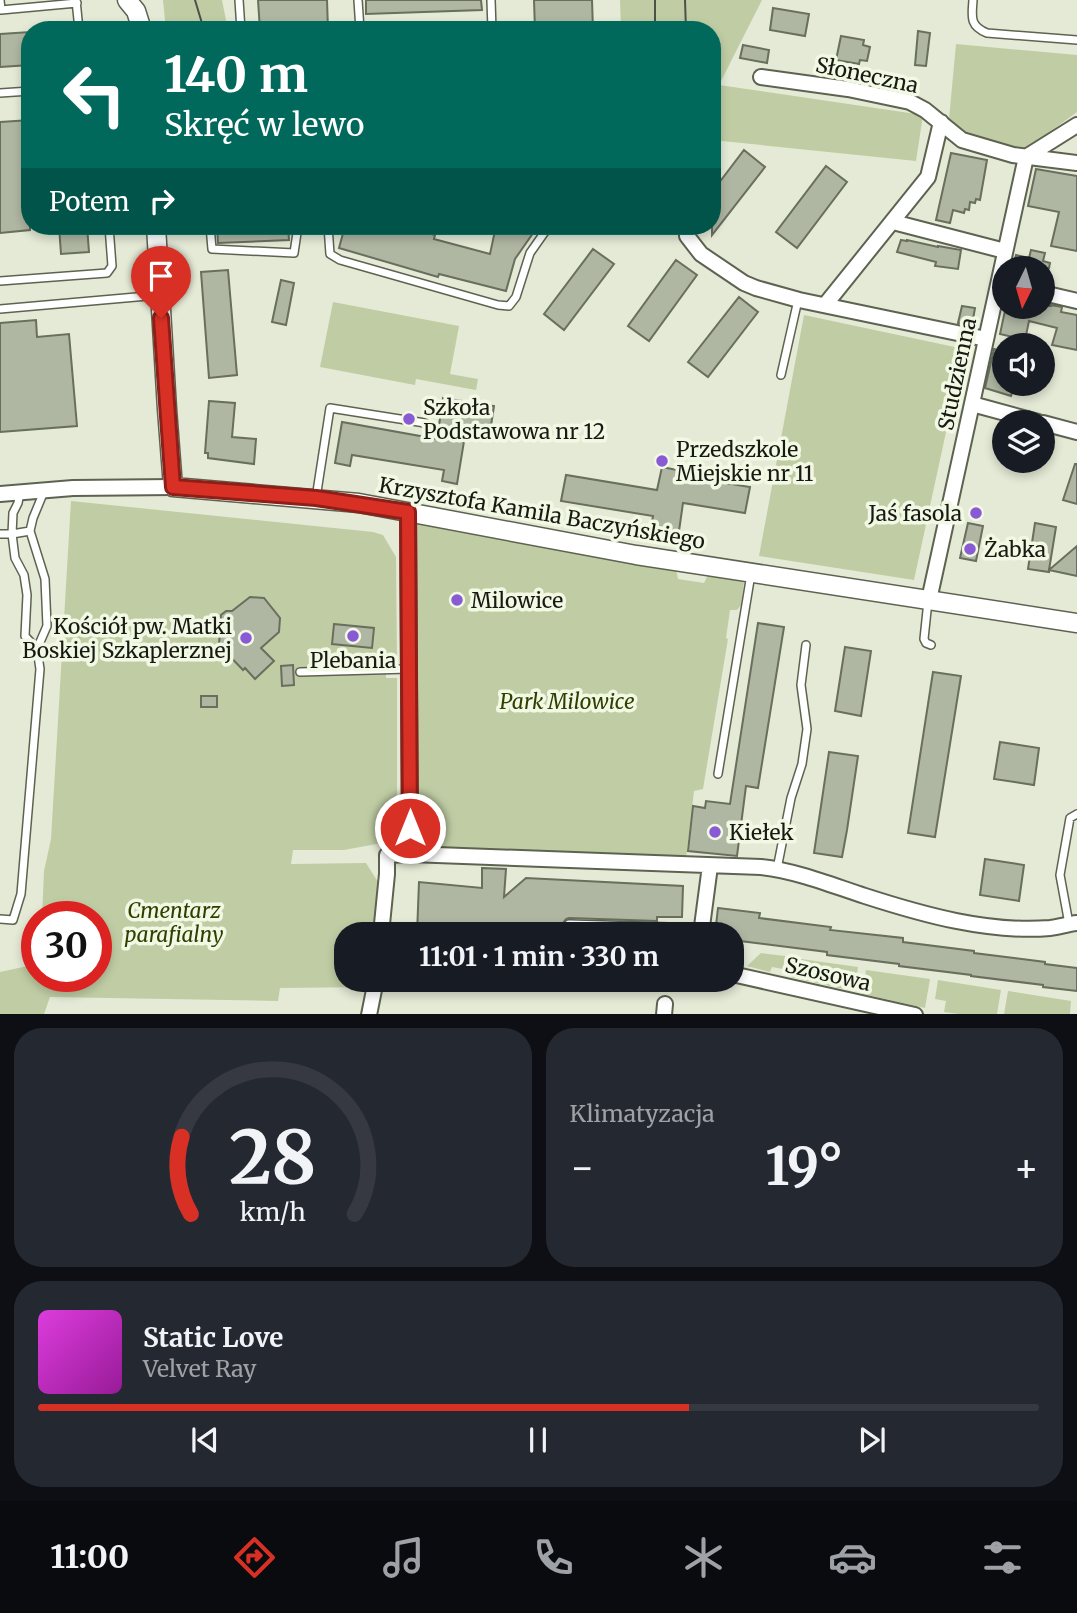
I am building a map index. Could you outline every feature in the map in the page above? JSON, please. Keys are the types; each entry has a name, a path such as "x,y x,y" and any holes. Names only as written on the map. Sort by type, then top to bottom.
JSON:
{"street":[{"path":"127,0 140,21"},
{"path":"143,21 144,0"},
{"name":"Słoneczna","path":"761,77 848,89 910,102 925,110 962,139 1013,155 1077,163"},
{"path":"825,305 928,177 941,122"},
{"path":"1026,157 1077,125"},
{"name":"Studzienna","path":"1004,256 1026,157"},
{"path":"893,222 1005,251"},
{"path":"0,494 45,489 173,487 156,235"},
{"path":"688,235 701,254 744,283 757,288 799,300 986,339"},
{"path":"1055,296 1077,301"},
{"name":"Studzienna","path":"929,600 992,317"},
{"path":"972,404 995,410"},
{"path":"1055,426 1077,432"},
{"name":"Krzysztofa Kamila Baczyńskiego","path":"173,487 316,498 751,573 1077,623"},
{"path":"408,512 410,854"},
{"path":"382,922 387,855 410,854 787,870 955,921 1013,928 1052,928 1073,924"},
{"path":"702,922 710,866"},
{"name":"Szosowa","path":"744,977 915,1014"},
{"path":"369,1014 374,992"}],"lane":[{"path":"0,0 1,10 77,2 78,21"},
{"path":"239,0 240,21"},
{"path":"358,0 359,21"},
{"path":"491,0 492,21"},
{"path":"972,0 973,23 978,30 1077,40"},
{"path":"0,93 21,92"},
{"path":"0,281 107,273 112,266 110,235"},
{"path":"211,235 212,249 295,253 297,235"},
{"path":"329,235 330,254 340,260 509,306 516,297 530,253 543,235"},
{"path":"0,309 159,295"},
{"path":"781,375 799,300"},
{"path":"316,498 330,408 425,423"},
{"path":"0,919 13,920 21,894 40,669 37,649 47,626 45,579 30,531 45,489"},
{"path":"20,491 13,513 12,534 15,558 24,575 27,594 25,636 37,649"},
{"path":"0,534 30,531"},
{"path":"718,774 751,573"},
{"path":"929,600 923,639 931,645"},
{"path":"777,869 791,798 802,764 807,729 802,685 806,645"},
{"path":"300,672 409,669"},
{"path":"1073,924 1060,875 1070,818 1077,814"}],"green space":[{"path":"163,0 222,0 226,21 165,21"},
{"path":"620,0 762,0 721,81 721,21 621,21"},
{"path":"956,44 1077,55 1077,112 1021,153 966,134 949,119"},
{"path":"721,85 923,115 916,161 721,141"},
{"path":"333,302 459,326 450,374 478,379 476,390 416,379 415,385 320,367"},
{"path":"804,315 964,349 914,580 759,556"},
{"name":"Cmentarz parafialny","path":"71,501 383,535 396,557 397,661 386,661 386,678 397,678 397,821 382,843 344,850 293,850 291,864 366,863 380,885 377,922 334,922 334,987 280,988 278,1001 50,997 44,1014 0,1014 0,972 21,967 21,992 112,992 112,901 43,901 44,871 51,839"},
{"name":"Park Milowice","path":"418,522 676,569 678,579 704,583 709,573 741,579 744,583 741,605 737,610 730,610 728,639 703,789 694,791 686,859 425,848 419,842 415,543 415,525"},
{"path":"761,953 785,956 783,969 772,967 770,972 747,966"},
{"path":"794,958 858,967 855,987 844,985 843,989 791,977"},
{"path":"866,970 930,979 925,1008 863,994"},
{"path":"938,980 1001,990 997,1014 944,1012 946,1001 935,999"},
{"path":"1008,991 1071,1001 1070,1014 1004,1014"}],"building":[{"path":"258,0 327,0 328,21 259,21"},
{"path":"366,0 481,0 482,10 366,14"},
{"path":"534,0 592,0 593,21 535,21"},
{"path":"773,8 809,14 805,36 770,30"},
{"path":"918,31 930,33 926,66 915,65"},
{"path":"21,33 21,66 0,67 0,34"},
{"path":"841,36 864,40 863,45 870,47 867,61 860,60 859,64 836,60"},
{"path":"743,45 769,50 767,63 740,58"},
{"path":"21,121 21,231 0,233 0,122"},
{"path":"744,150 765,167 721,223 721,180"},
{"path":"951,153 987,160 980,200 970,202 969,210 965,209 964,213 953,210 950,223 936,220"},
{"path":"826,166 847,182 797,248 776,232"},
{"path":"1036,169 1077,176 1077,251 1051,246 1059,212 1028,206"},
{"path":"60,235 88,235 89,252 61,254"},
{"path":"218,235 289,235 289,240 218,243"},
{"path":"343,235 435,235 434,239 490,254 494,235 532,235 515,259 506,291 439,274 438,277 339,248"},
{"path":"901,240 961,250 958,269 935,266 936,262 897,252"},
{"path":"593,249 614,264 564,330 544,314"},
{"path":"1031,250 1045,253 1044,256 1030,256"},
{"path":"676,260 697,275 649,341 628,326"},
{"path":"228,270 237,375 209,378 201,272"},
{"path":"281,280 294,283 286,325 272,322"},
{"path":"739,297 758,312 708,377 688,362"},
{"path":"962,306 975,308 972,325 958,323"},
{"path":"1055,306 1062,307 1061,312 1077,315 1077,350 1055,346 1057,328 1029,321 1026,333 1000,333 1003,319 1055,319"},
{"path":"36,320 37,337 69,334 77,426 0,432 0,323"},
{"path":"992,358 992,390 985,388"},
{"path":"443,398 494,406 490,432 466,429 457,484 442,481 444,470 352,455 350,466 335,463 342,422 437,439"},
{"path":"209,401 235,403 232,437 256,439 254,464 208,458 208,453 205,453"},
{"path":"1077,464 1077,504 1063,500"},
{"path":"662,467 677,470 676,475 750,487 745,513 683,503 679,531 651,527 653,516 561,501 566,475 657,490"},
{"path":"968,523 983,526 976,561 960,558"},
{"path":"1035,523 1056,527 1049,572 1028,569"},
{"path":"1077,546 1077,576 1049,570"},
{"name":"Kościół pw. Matki Boskiej Szkaplerznej","path":"250,597 264,598 280,618 279,632 261,648 274,661 255,679 219,645 221,615 232,611"},
{"path":"758,623 784,627 758,788 746,786 737,856 688,851 693,806 705,808 706,801 730,804"},
{"name":"Plebania","path":"334,624 374,628 372,648 332,644"},
{"path":"845,647 871,651 861,716 835,711"},
{"path":"293,665 294,685 282,686 281,666"},
{"path":"933,672 961,676 935,837 908,833"},
{"path":"201,696 217,696 217,707 201,707"},
{"path":"1000,742 1039,748 1034,785 994,779"},
{"path":"829,752 858,756 842,857 814,853"},
{"path":"985,859 1024,865 1019,901 980,895"},
{"path":"482,868 506,869 504,897 526,878 683,886 682,917 657,917 657,921 569,918 564,922 417,922 419,882 482,888"},
{"path":"718,908 760,913 759,918 831,927 830,930 903,938 903,942 1077,968 1077,991 744,942 744,922 716,922"}],"tram line":[{"path":"195,0 201,21"},
{"path":"655,0 655,21"},
{"path":"685,0 686,21"}],"place":[{"name":"Szkoła Podstawowa nr 12","path":"409,419"},
{"name":"Przedszkole Miejskie nr 11","path":"662,461"},
{"name":"Jaś fasola","path":"976,513"},
{"name":"Żabka","path":"970,549"},
{"name":"Milowice","path":"457,600"},
{"name":"Plebania","path":"353,636"},
{"name":"Kościół pw. Matki Boskiej Szkaplerznej","path":"246,638"},
{"name":"Kiełek","path":"715,832"}],"route":[{"path":"161,318 173,487 316,498 408,512 410,828"}]}
